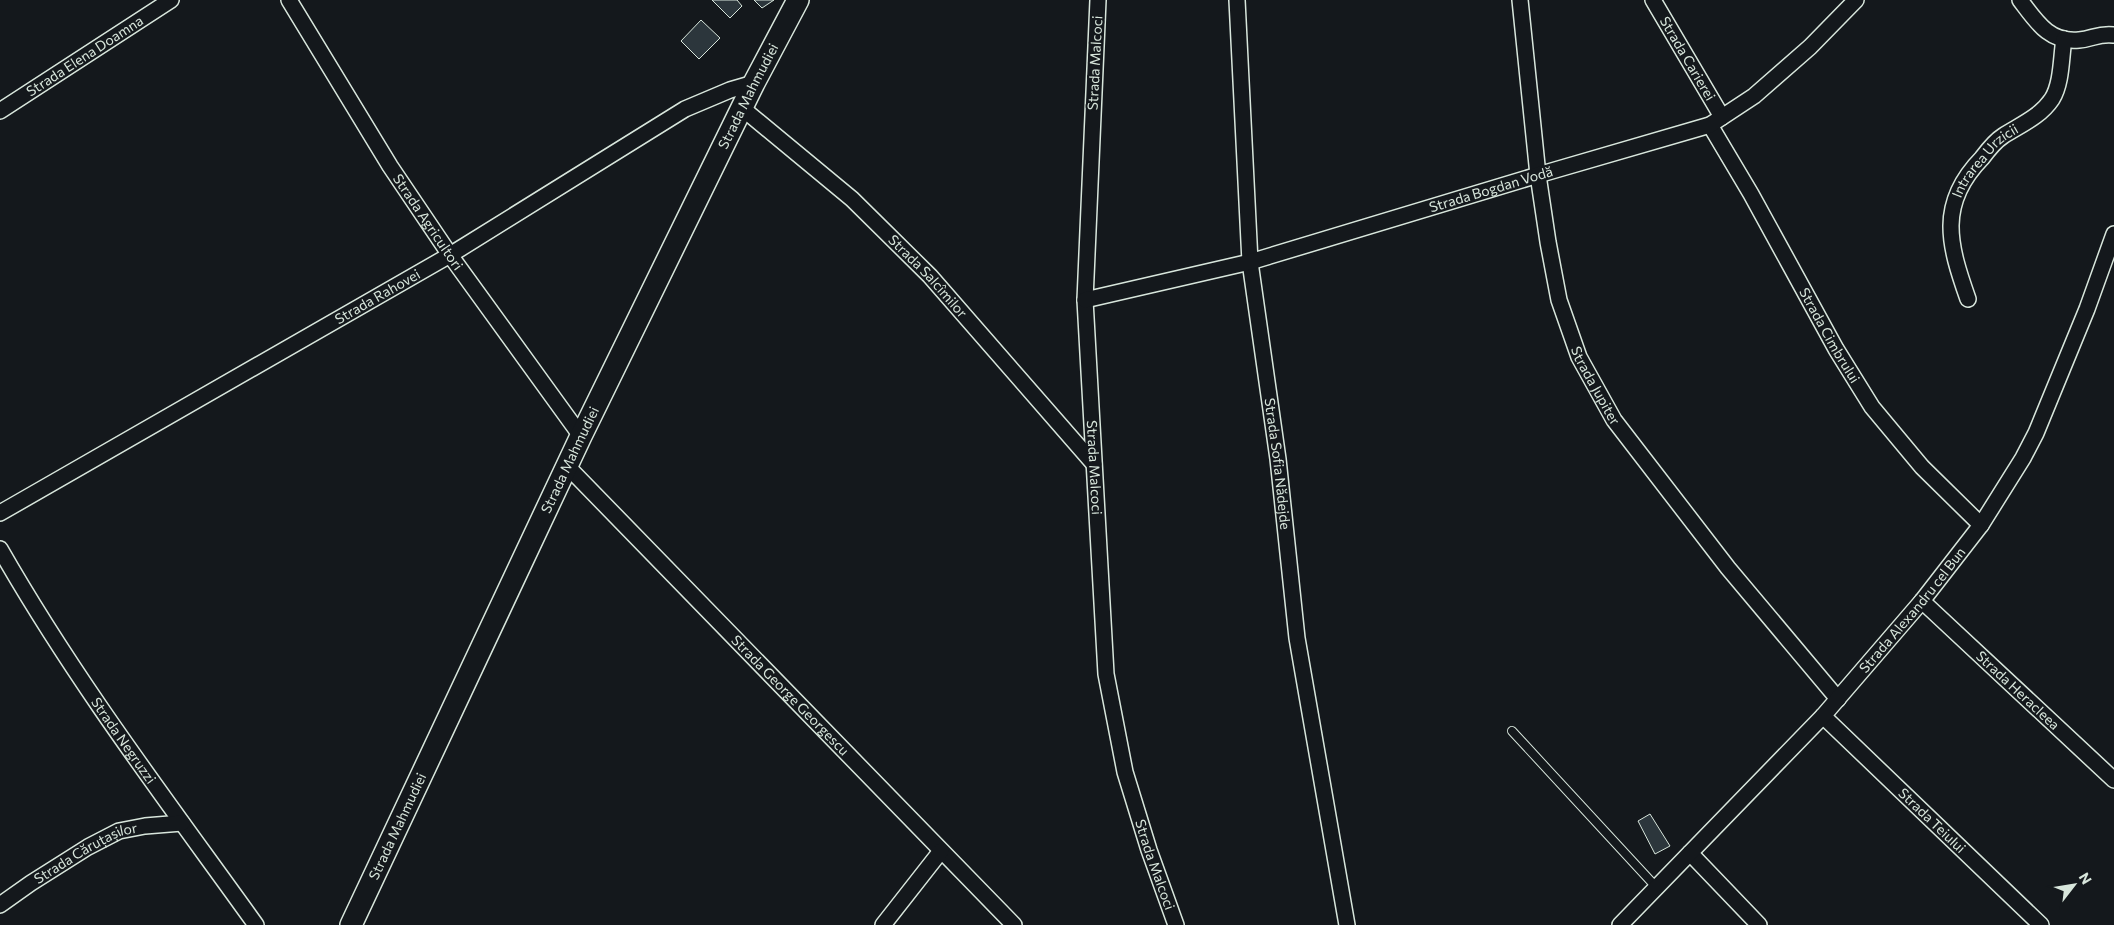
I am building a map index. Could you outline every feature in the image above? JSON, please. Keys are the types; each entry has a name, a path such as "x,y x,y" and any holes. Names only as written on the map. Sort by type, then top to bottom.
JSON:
{"main road":[{"name":"Strada Mahmudiei","path":"351,925 581,436 791,5"}],"street":[{"name":"Strada Elena Doamna","path":"0,111 171,0"},
{"name":"Strada Agricultori","path":"289,0 390,166 450,255 581,436"},
{"name":"Strada Malcoci","path":"1098,0 1085,300 1106,674 1131,790 1149,850 1176,925"},
{"name":"Strada Sofia Nădejde","path":"1237,0 1250,262 1278,459 1297,638 1348,925"},
{"name":"Strada Jupiter","path":"1520,0 1538,174 1559,300 1579,357 1614,420 1728,568 1838,699"},
{"name":"Strada Carierei","path":"1652,0 1716,121"},
{"name":"Strada Bogdan Vodă","path":"1085,300 1250,262 1716,121 1754,96 1781,73 1856,0"},
{"path":"2020,0 2039,25 2050,35 2064,39 2079,40 2100,34 2114,35"},
{"name":"Intrarea Urzicii","path":"1968,299 1954,260 1950,234 1953,205 1960,184 1974,166 2002,137 2030,120 2052,98 2057,85 2064,39"},
{"name":"Strada Rahovei","path":"0,513 450,255 685,109 730,90 754,83"},
{"name":"Strada Salcîmilor","path":"742,108 852,199 930,276 1094,464"},
{"name":"Strada Cimbrului","path":"1716,121 1751,194 1851,374 1872,406 1922,467 1981,525"},
{"name":"Strada Alexandru cel Bun","path":"1620,925 1823,716 1922,601 1981,525 2024,458 2036,433 2087,309 2114,234"},
{"name":"Strada George Georgescu","path":"567,466 1014,925"},
{"name":"Strada Negruzzi","path":"0,549 43,622 97,705 256,925"},
{"name":"Strada Heracleea","path":"1922,601 2114,780"},
{"name":"Strada Teiului","path":"1823,716 2041,925"},
{"name":"Strada Căruțașilor","path":"0,905 80,852 119,831 145,826 182,823"},
{"path":"883,925 941,851"},
{"path":"1690,854 1759,925"}],"lane":[{"path":"1512,731 1657,888"}],"building":[{"path":"712,0 737,0 742,6 730,18"},
{"path":"754,0 774,0 762,8"},
{"path":"701,20 720,38 699,59 681,41"},
{"path":"1650,814 1670,846 1655,854 1638,821"}]}
